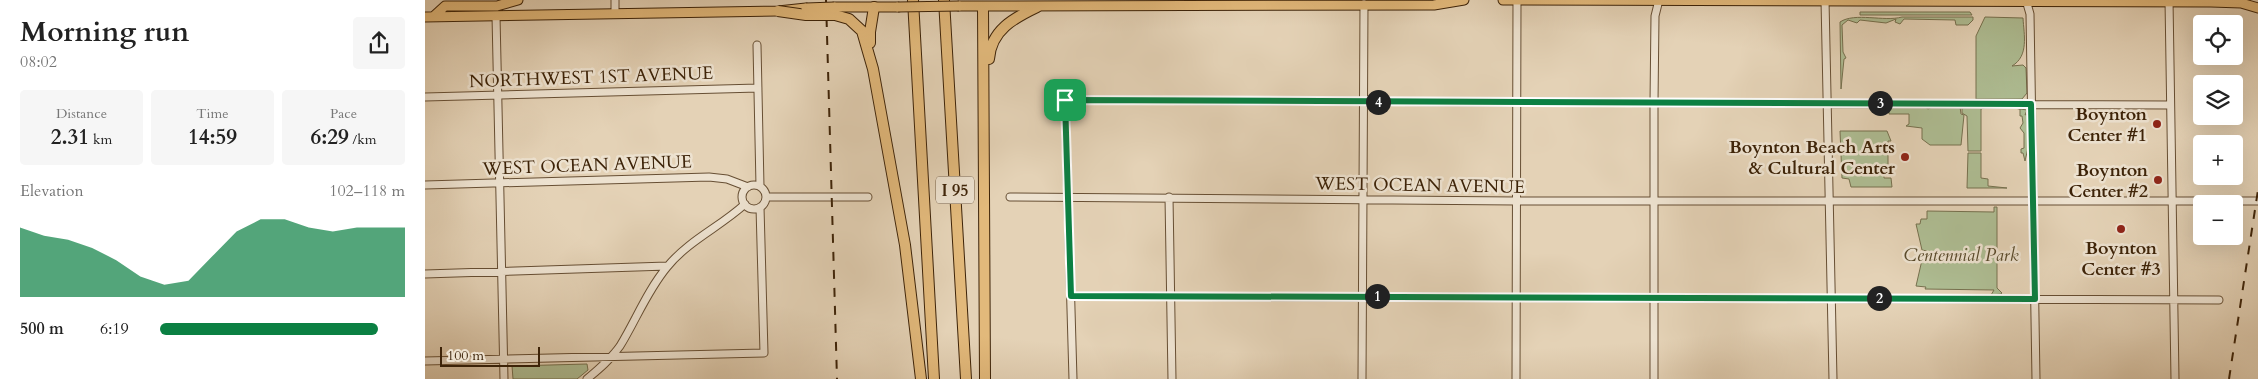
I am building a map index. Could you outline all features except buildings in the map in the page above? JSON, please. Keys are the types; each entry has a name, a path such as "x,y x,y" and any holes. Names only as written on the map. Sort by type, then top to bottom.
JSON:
{"highway":[{"name":"I 95","path":"913,0 935,379"},
{"name":"I 95","path":"943,0 965,379"},
{"path":"874,3 870,32 873,69 905,245 921,379"},
{"path":"983,4 985,379"},
{"path":"985,100 990,53 995,38 1012,19 1037,7"},
{"path":"779,12 806,15 834,12 852,21 862,31 873,69"}],"main road":[{"path":"429,17 445,6 501,6 518,0"},
{"path":"1189,6 1210,0"},
{"path":"834,12 874,3 898,7 983,4 1037,7 1434,5 1464,0"},
{"path":"1503,0 2169,1 2241,3 2258,8"},
{"path":"2241,3 2251,0"},
{"path":"429,17 779,12"}],"street":[{"path":"615,0 615,13"},
{"path":"1516,379 1517,0"},
{"path":"1655,379 1654,102 1655,16 1659,0"},
{"path":"1825,1 1833,379"},
{"path":"2026,1 2030,14 2036,379"},
{"path":"2169,1 2175,379"},
{"path":"1362,379 1365,4"},
{"path":"496,16 504,379"},
{"path":"757,45 761,186 767,197"},
{"name":"NORTHWEST 1ST AVENUE","path":"425,97 758,88"},
{"path":"1073,379 1065,100 2170,105"},
{"name":"WEST OCEAN AVENUE","path":"425,185 709,177 727,178 748,187"},
{"path":"760,207 750,208 745,204 742,196 748,187 754,185 761,186"},
{"path":"767,197 868,197"},
{"path":"425,361 764,354 760,207 767,197"},
{"name":"WEST OCEAN AVENUE","path":"1010,197 1516,201 2258,201"},
{"path":"1169,197 1173,379"},
{"path":"587,379 611,358 620,346 647,294 667,266 697,238 730,218 745,204"},
{"path":"425,274 667,266"},
{"path":"1071,296 2219,300"}],"green space":[{"path":"1860,12 1970,12 1972,15 1860,15"},
{"path":"1861,17 1973,17 1973,20 1968,25 1956,25 1955,20 1904,19 1900,24 1895,22 1896,19 1886,23 1860,20 1857,23 1848,20 1842,25 1843,52 1846,58 1844,59 1841,89 1840,22 1846,19"},
{"path":"1985,17 2023,18 2023,51 2021,57 2012,66 2023,65 2026,68 2027,93 2022,99 1976,99 1976,36"},
{"path":"1889,107 1925,107 1928,109 1932,107 1960,107 1961,114 1964,115 1961,145 1930,145 1922,139 1922,128 1906,126 1909,124 1909,114 1889,114"},
{"path":"1962,107 1987,107 1981,109 1981,151 1968,151 1967,116 1962,113"},
{"path":"2014,108 2027,110 2025,115 2027,114 2028,148 2025,161 2023,153 2021,153 2021,149 2024,148 2024,133 2020,128 2023,123 2022,116 2020,116 2020,109"},
{"path":"1840,131 1887,131 1891,141 1888,141 1888,168 1884,168 1884,178 1891,178 1892,187 1851,187 1849,179 1842,178"},
{"path":"1968,153 1981,153 1981,178 1988,179 1988,186 2007,188 1967,188"},
{"name":"Centennial Park","path":"1994,207 1997,207 1997,288 2002,293 1991,295 1994,290 1925,289 1926,287 1916,286 1922,260 1927,260 1927,251 1922,250 1916,224 1920,224 1921,219 1927,219 1927,211 1994,212"},
{"path":"587,364 588,370 577,379 513,379 512,366"}],"railway":[{"path":"826,0 837,379"},
{"path":"2229,379 2258,190"}],"place":[{"name":"Boynton Center #1","path":"2157,124"},
{"name":"Boynton Beach Arts & Cultural Center","path":"1905,157"},
{"name":"Boynton Center #2","path":"2158,180"},
{"name":"Boynton Center #3","path":"2121,229"}],"route":[{"path":"1065,100 2031,104 2035,299 1071,296 1065,100"}]}
